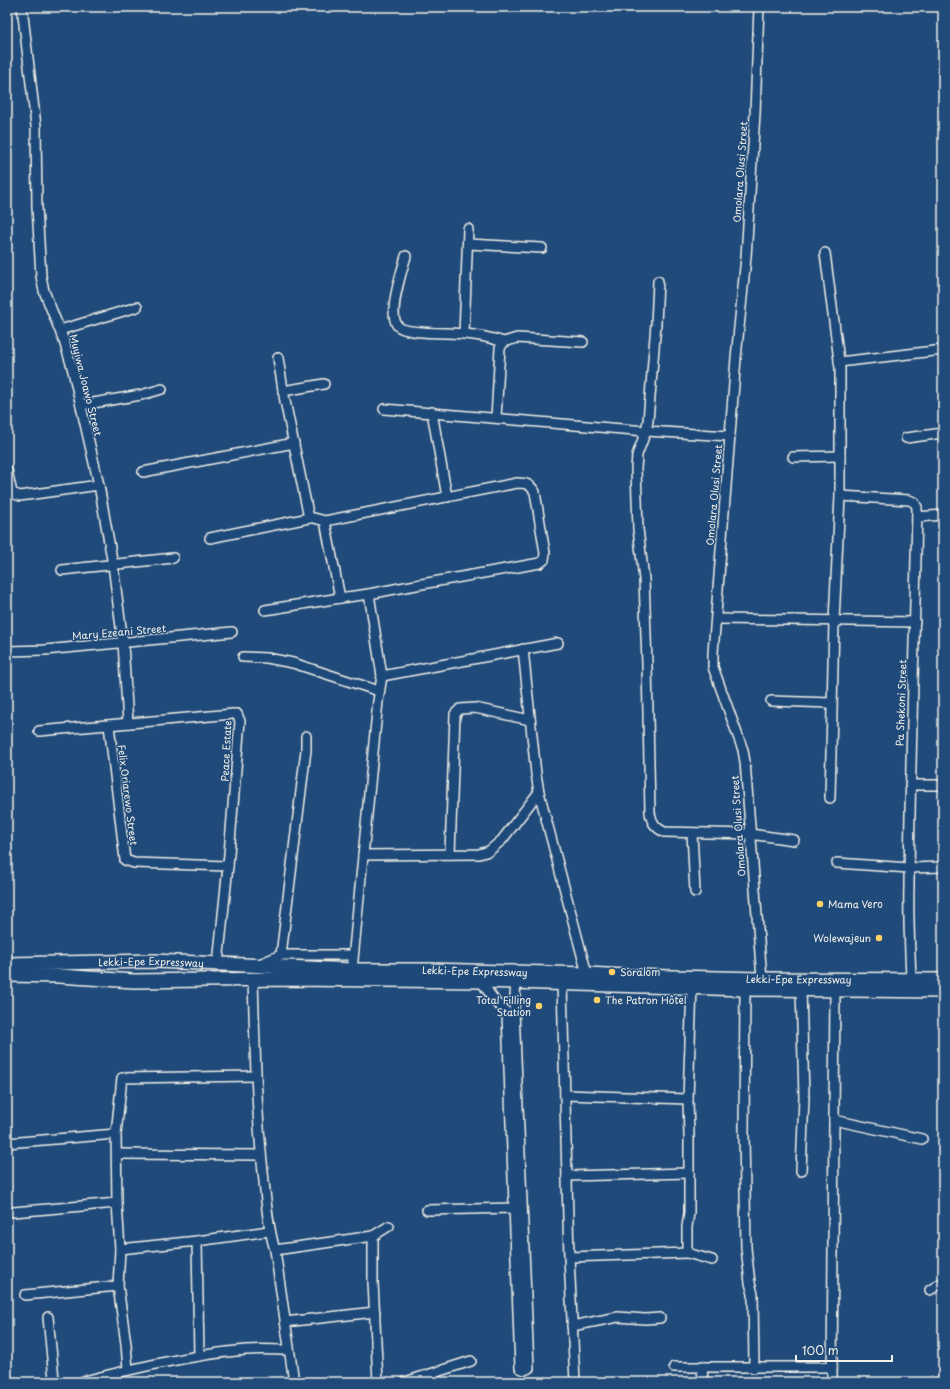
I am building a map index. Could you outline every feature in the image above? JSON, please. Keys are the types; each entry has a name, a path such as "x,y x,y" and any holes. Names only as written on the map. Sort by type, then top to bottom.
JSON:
{"highway":[{"name":"Lekki-Epe Expressway","path":"7,964 142,961 352,970 430,970 762,979 943,980"},
{"path":"134,981 142,961"},
{"path":"142,961 149,981"},
{"name":"Lekki-Epe Expressway","path":"7,975 59,976 134,981 290,979 481,981 745,989 943,991"}],"street":[{"name":"Muyiwa Joawo Street","path":"22,7 36,126 37,207 41,276 44,290 60,330 72,367 99,485 113,565 123,643 128,723"},
{"name":"Omolara Olusi Street","path":"759,7 755,114 746,257 730,436 713,667 743,750 762,979"},
{"path":"464,334 468,229"},
{"path":"468,244 542,248"},
{"path":"825,252 839,362 840,456 830,798"},
{"path":"406,256 397,288 394,306 396,324 400,328 411,331 464,334 491,338 504,342 517,338 583,342"},
{"path":"658,281 648,421 637,455 636,469 638,528 644,579 648,664 650,813 652,822 656,827 664,832 750,834 794,840"},
{"path":"60,330 137,307"},
{"path":"496,418 500,348 504,342"},
{"path":"839,362 943,350"},
{"path":"278,358 309,518"},
{"path":"284,392 324,384"},
{"path":"81,405 141,395 162,389"},
{"path":"384,409 646,431 730,436"},
{"path":"432,412 446,496"},
{"path":"906,438 943,434"},
{"path":"143,472 294,443"},
{"path":"793,457 840,456"},
{"path":"7,470 10,490 15,496 99,485"},
{"path":"210,538 309,518 325,521 517,482 525,482 532,486 535,492 545,553 544,560 540,563 369,594 265,610"},
{"name":"Pa Shekoni Street","path":"840,496 909,500 914,502 917,506 910,785 909,868 911,980"},
{"path":"917,517 943,515"},
{"path":"325,521 340,598"},
{"path":"62,570 173,558"},
{"path":"352,970 379,691 382,676 369,594"},
{"path":"716,619 915,622"},
{"name":"Mary Ezeani Street","path":"7,651 45,650 232,632"},
{"path":"382,676 558,643"},
{"path":"523,649 539,792 587,974"},
{"path":"243,657 267,658 293,663 379,691"},
{"path":"771,701 832,703"},
{"path":"450,854 455,714 460,709 466,707 530,720"},
{"name":"Peace Estate","path":"39,731 237,714 240,721 218,964"},
{"name":"Felix Oriarewo Street","path":"109,725 125,860 134,862 228,866"},
{"path":"281,955 306,750 306,736"},
{"path":"910,785 943,785"},
{"path":"363,855 478,854 488,850 502,840 539,792"},
{"path":"692,833 695,892"},
{"path":"837,863 909,868 943,867"},
{"path":"254,966 281,955 354,956"},
{"path":"253,980 256,1076 261,1155 269,1231 275,1250 288,1350 294,1382"},
{"path":"481,981 496,1003 503,1008 507,1014 513,1060"},
{"path":"516,982 513,1060 518,1208 520,1368 525,1370 529,1368 518,1208"},
{"path":"562,983 569,1257 575,1382"},
{"path":"687,1253 687,1227 689,1219 688,1099 692,987"},
{"path":"745,989 744,1135 746,1248 750,1283 753,1294 754,1368"},
{"path":"800,1171 804,1097 801,989"},
{"path":"832,1382 835,989"},
{"path":"128,1370 118,1286 120,1249 118,1154 116,1134 122,1078 256,1076"},
{"path":"565,1095 688,1099"},
{"path":"834,1120 922,1139"},
{"path":"7,1143 116,1134"},
{"path":"118,1154 261,1155"},
{"path":"567,1176 689,1173"},
{"path":"13,1212 118,1203"},
{"path":"426,1210 518,1208"},
{"path":"275,1250 373,1236 389,1226"},
{"path":"120,1249 197,1241 269,1231"},
{"path":"373,1236 373,1282 378,1382"},
{"path":"197,1241 199,1356"},
{"path":"569,1257 687,1253 712,1260"},
{"path":"930,1290 943,1282"},
{"path":"25,1295 118,1286"},
{"path":"284,1322 375,1312"},
{"path":"48,1316 54,1379 56,1382"},
{"path":"572,1326 618,1317 645,1319 660,1318"},
{"path":"81,1382 128,1370 199,1356 247,1350 288,1350"},
{"path":"405,1382 471,1361"},
{"path":"674,1366 754,1368 832,1367"},
{"path":"702,1366 703,1382"}],"place":[{"name":"Mama Vero","path":"820,904"},
{"name":"Wolewajeun","path":"879,938"},
{"name":"Soralom","path":"612,972"},
{"name":"The Patron Hôtel","path":"597,1000"},
{"name":"Total Filling Station","path":"539,1006"}]}
